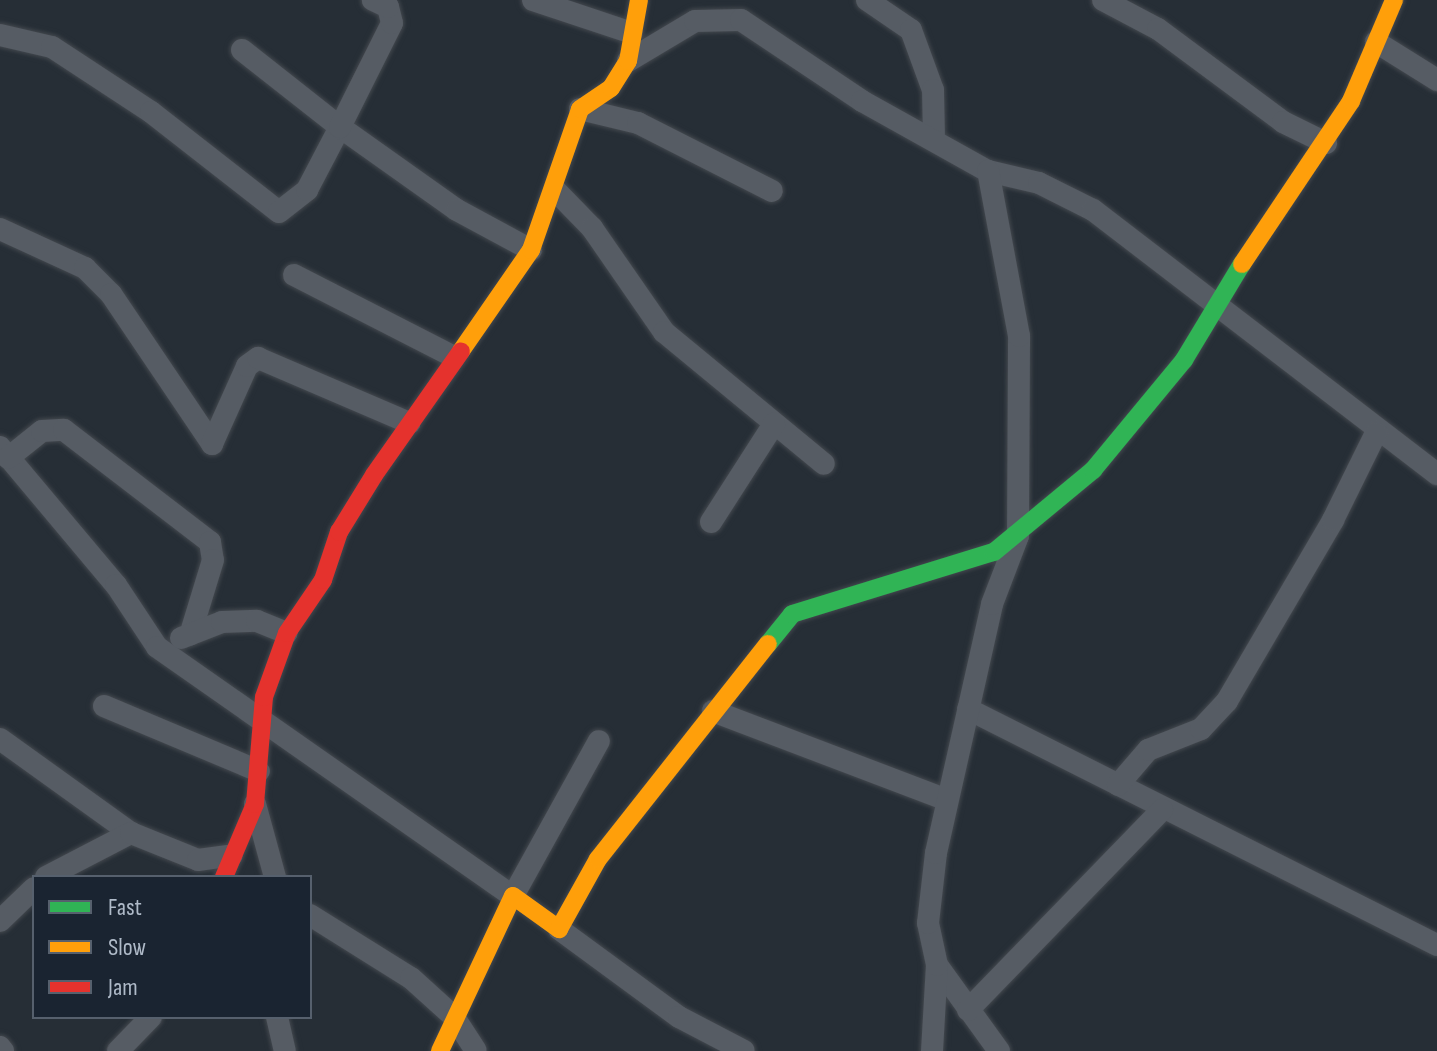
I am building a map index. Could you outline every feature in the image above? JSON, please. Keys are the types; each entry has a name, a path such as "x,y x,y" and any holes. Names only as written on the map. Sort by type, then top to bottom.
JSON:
{"street":[{"path":"0,35 52,47 151,112 279,212 307,190 392,23 388,7 373,0"},
{"path":"533,0 632,33"},
{"path":"225,875 255,804 266,717 264,697 287,633 323,580 339,532 454,357 490,319 531,250 556,191 565,140 580,109 611,88 628,61 639,0"},
{"path":"867,0 911,30 933,90 934,139"},
{"path":"1103,0 1158,29 1283,122 1326,143"},
{"path":"559,929 598,859 792,614 994,552 1018,536 1093,470 1184,360 1213,305 1326,143 1394,0"},
{"path":"628,61 695,21 741,20 988,171 1039,183 1093,210 1376,433 1437,474"},
{"path":"1376,42 1437,80"},
{"path":"242,50 340,127 457,210 531,250"},
{"path":"580,109 638,123 772,191"},
{"path":"932,1051 937,965 928,923 947,800 992,604 1018,536 1019,336 988,171"},
{"path":"556,191 592,228 664,332 824,464"},
{"path":"0,229 85,268 111,294 212,444 247,366 258,358 410,423"},
{"path":"294,275 454,357"},
{"path":"711,522 774,424"},
{"path":"190,635 213,560 210,542 64,430 42,431 4,452 116,585 157,647 223,696 266,717 679,1017 744,1051"},
{"path":"1118,785 1148,750 1201,729 1227,701 1376,433"},
{"path":"157,647 190,635 257,621 287,633"},
{"path":"104,706 259,771"},
{"path":"968,709 1162,810 1437,945"},
{"path":"713,711 947,800"},
{"path":"0,739 131,833 198,860 232,855"},
{"path":"440,1051 513,896 599,741"},
{"path":"255,804 274,875"},
{"path":"968,1010 1162,810"},
{"path":"50,875 131,833"},
{"path":"0,921 32,890"},
{"path":"312,916 411,978 454,1017 476,1051"},
{"path":"937,965 999,1051"},
{"path":"118,1051 149,1019"},
{"path":"277,1019 285,1051"}],"traffic: fast":[{"path":"768,644 792,614 994,552 1093,470 1184,360 1242,264"}],"traffic: slow":[{"path":"461,351 531,250 580,109 611,88 628,61 639,0"},
{"path":"1242,264 1351,101 1394,0"},
{"path":"440,1051 513,896 559,929 598,859 768,644"}],"traffic: jam":[{"path":"225,875 255,804 264,697 287,633 323,580 339,532 374,475 461,351"}]}
